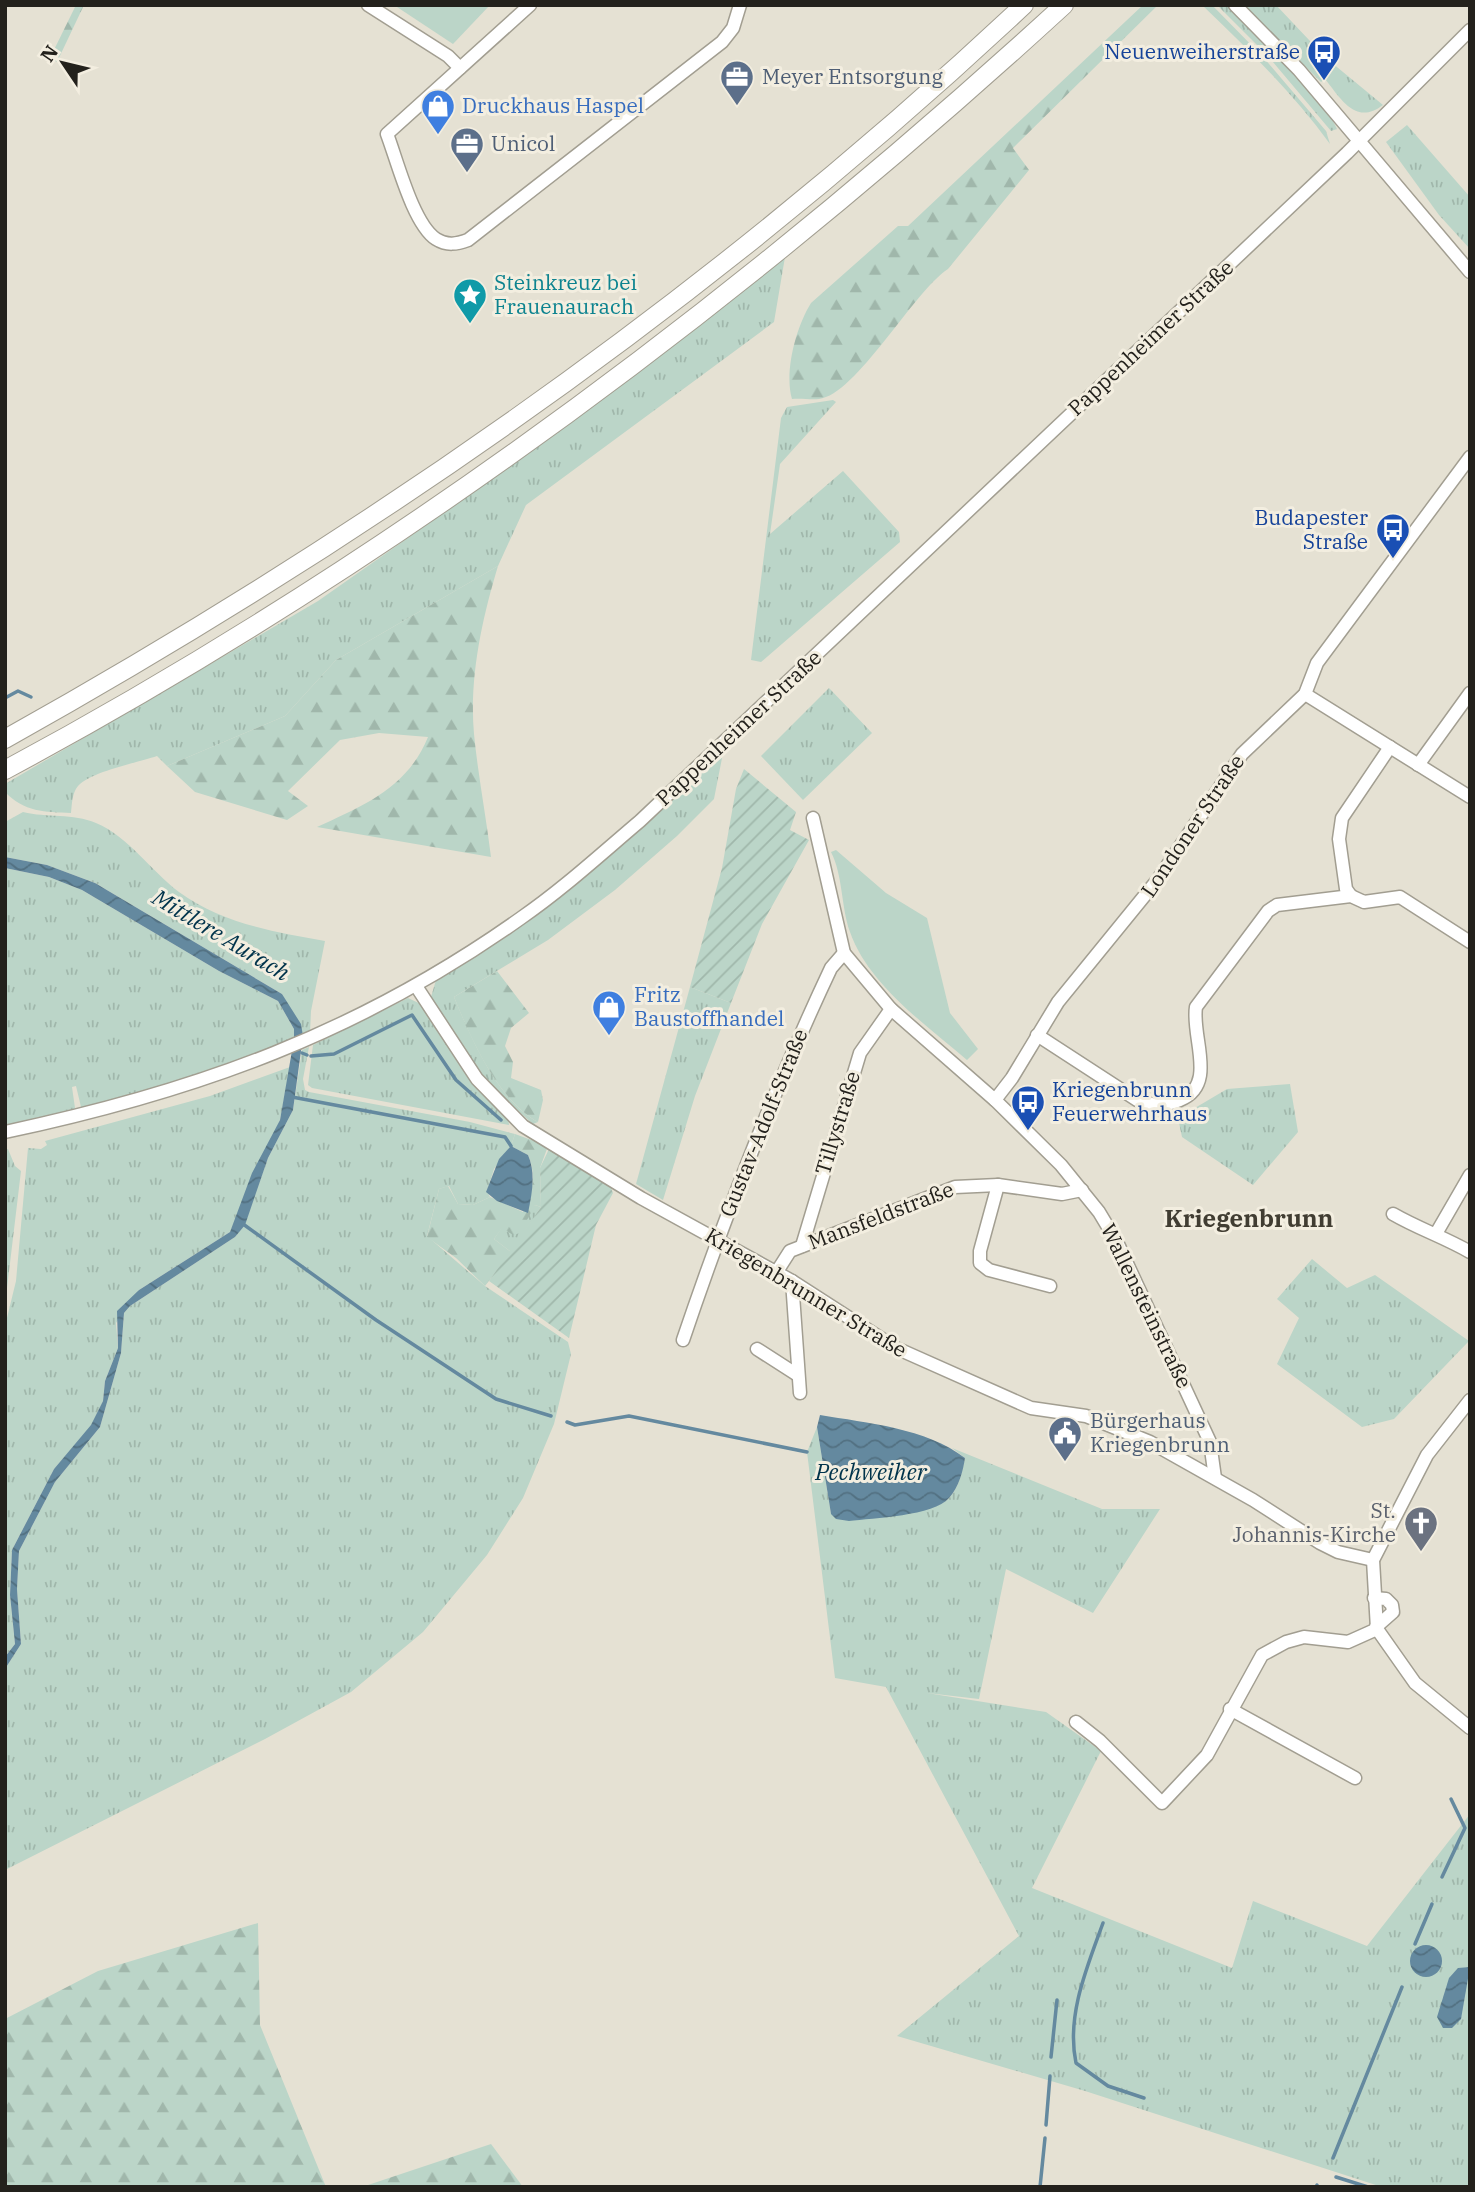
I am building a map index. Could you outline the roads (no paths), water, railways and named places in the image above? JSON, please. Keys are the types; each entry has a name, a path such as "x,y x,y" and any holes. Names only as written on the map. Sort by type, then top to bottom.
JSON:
{"highway":[{"path":"5,739 110,680 288,573 408,495 553,393 685,293 808,194 1024,5"},
{"path":"8,768 154,685 300,596 429,512 538,436 687,326 805,232 1064,5"}],"street":[{"path":"368,5 448,56 460,68"},
{"path":"530,5 387,134 418,213 432,236 449,244 468,240 722,42 733,28 740,5"},
{"path":"1235,5 1299,70 1470,272"},
{"path":"1358,142 1470,30"},
{"name":"Pappenheimer Straße","path":"5,1132 133,1103 245,1067 323,1034 416,986 513,924 640,821 1358,142"},
{"name":"Londoner Straße","path":"995,1100 1013,1078 1037,1035 1084,968 1133,913 1159,878 1242,754 1305,694 1317,663 1470,457"},
{"path":"1419,765 1470,693"},
{"path":"1305,694 1470,797"},
{"path":"1390,747 1342,818 1339,829 1346,889 1352,896 1364,902 1400,897 1451,928 1461,939 1470,942"},
{"name":"Wallensteinstraße","path":"813,818 845,953 891,1009 995,1100 1082,1190 1117,1242 1185,1385 1210,1441 1216,1478"},
{"path":"1037,1035 1144,1102 1172,1103 1189,1095 1198,1086 1201,1072 1194,1017 1196,1007 1268,911 1277,905 1352,896"},
{"name":"Gustav-Adolf-Straße","path":"683,1340 717,1239 814,1004 831,968 845,953"},
{"name":"Kriegenbrunner Straße","path":"416,986 477,1079 523,1126 792,1281 896,1348 1031,1408 1100,1421 1150,1442 1216,1478 1320,1543 1338,1552 1373,1560"},
{"name":"Tillystraße","path":"802,1245 860,1053 891,1009"},
{"path":"1437,1232 1470,1175"},
{"name":"Mansfeldstraße","path":"776,1273 790,1251 941,1190 972,1184 998,1185 1053,1194 1082,1190"},
{"path":"998,1185 980,1251 980,1263 989,1270 1050,1286"},
{"path":"1393,1214 1421,1230 1437,1232 1470,1252"},
{"path":"792,1281 796,1374 800,1393"},
{"path":"757,1349 796,1374"},
{"path":"1076,1722 1100,1741 1163,1803 1207,1755 1262,1655 1286,1642 1304,1637 1348,1642 1376,1628 1393,1612 1392,1605 1386,1599 1374,1598 1373,1560 1427,1455 1469,1405"},
{"path":"1376,1628 1415,1683 1470,1728"},
{"path":"1230,1709 1355,1778"}],"water":[{"path":"5,857 47,865 95,883 282,994 301,1024 303,1036 293,1110 268,1158 245,1225 235,1237 130,1306 124,1313 121,1353 100,1427 55,1482 19,1551 17,1589 21,1644 5,1669 5,1657 15,1644 10,1595 12,1550 54,1469 91,1425 103,1401 105,1381 118,1348 117,1311 139,1290 230,1232 252,1173 280,1120 294,1029 278,1001 219,971 82,890 49,877 5,868"},
{"path":"511,1146 528,1155 532,1169 528,1213 497,1201 486,1192 499,1159"},
{"name":"Pechweiher","path":"820,1415 895,1428 950,1448 965,1458 955,1489 949,1498 930,1509 887,1517 849,1521 836,1519 831,1514 817,1427"},
{"path":"1426,1945 1437,1950 1442,1961 1437,1972 1426,1977 1415,1972 1410,1961 1415,1950"},
{"path":"1470,1967 1461,2019 1452,2028 1443,2028 1437,2017 1449,1978 1458,1968"}],"waterway":[{"path":"5,698 18,691 31,697"},
{"path":"311,1056 334,1054 412,1015 456,1080 501,1120"},
{"path":"302,1053 307,1055"},
{"path":"292,1097 505,1137 511,1146"},
{"path":"243,1224 376,1320 496,1399 551,1416"},
{"path":"567,1422 575,1425 629,1416 807,1452"},
{"path":"1442,1877 1465,1828 1451,1799"},
{"path":"1415,1944 1432,1904"},
{"path":"1103,1923 1076,2010 1076,2063 1108,2086 1144,2098"},
{"path":"1333,2158 1402,1987"},
{"path":"1051,2057 1057,2000"},
{"path":"1046,2125 1050,2076"},
{"path":"1040,2187 1045,2138"},
{"path":"1336,2177 1368,2187"}],"place":[{"name":"Neuenweiherstraße","path":"1324,82"},
{"name":"Meyer Entsorgung","path":"737,107"},
{"name":"Druckhaus Haspel","path":"438,136"},
{"name":"Unicol","path":"467,174"},
{"name":"Steinkreuz bei Frauenaurach","path":"470,325"},
{"name":"Budapester Straße","path":"1393,560"},
{"name":"Fritz Baustoffhandel","path":"609,1037"},
{"name":"Kriegenbrunn Feuerwehrhaus","path":"1028,1132"},
{"name":"Bürgerhaus Kriegenbrunn","path":"1065,1463"},
{"name":"St. Johannis-Kirche","path":"1421,1553"}],"district":[{"name":"Kriegenbrunn","path":"1249,1219"}],"water label":[{"name":"Mittlere Aurach","path":"221,935"}]}
